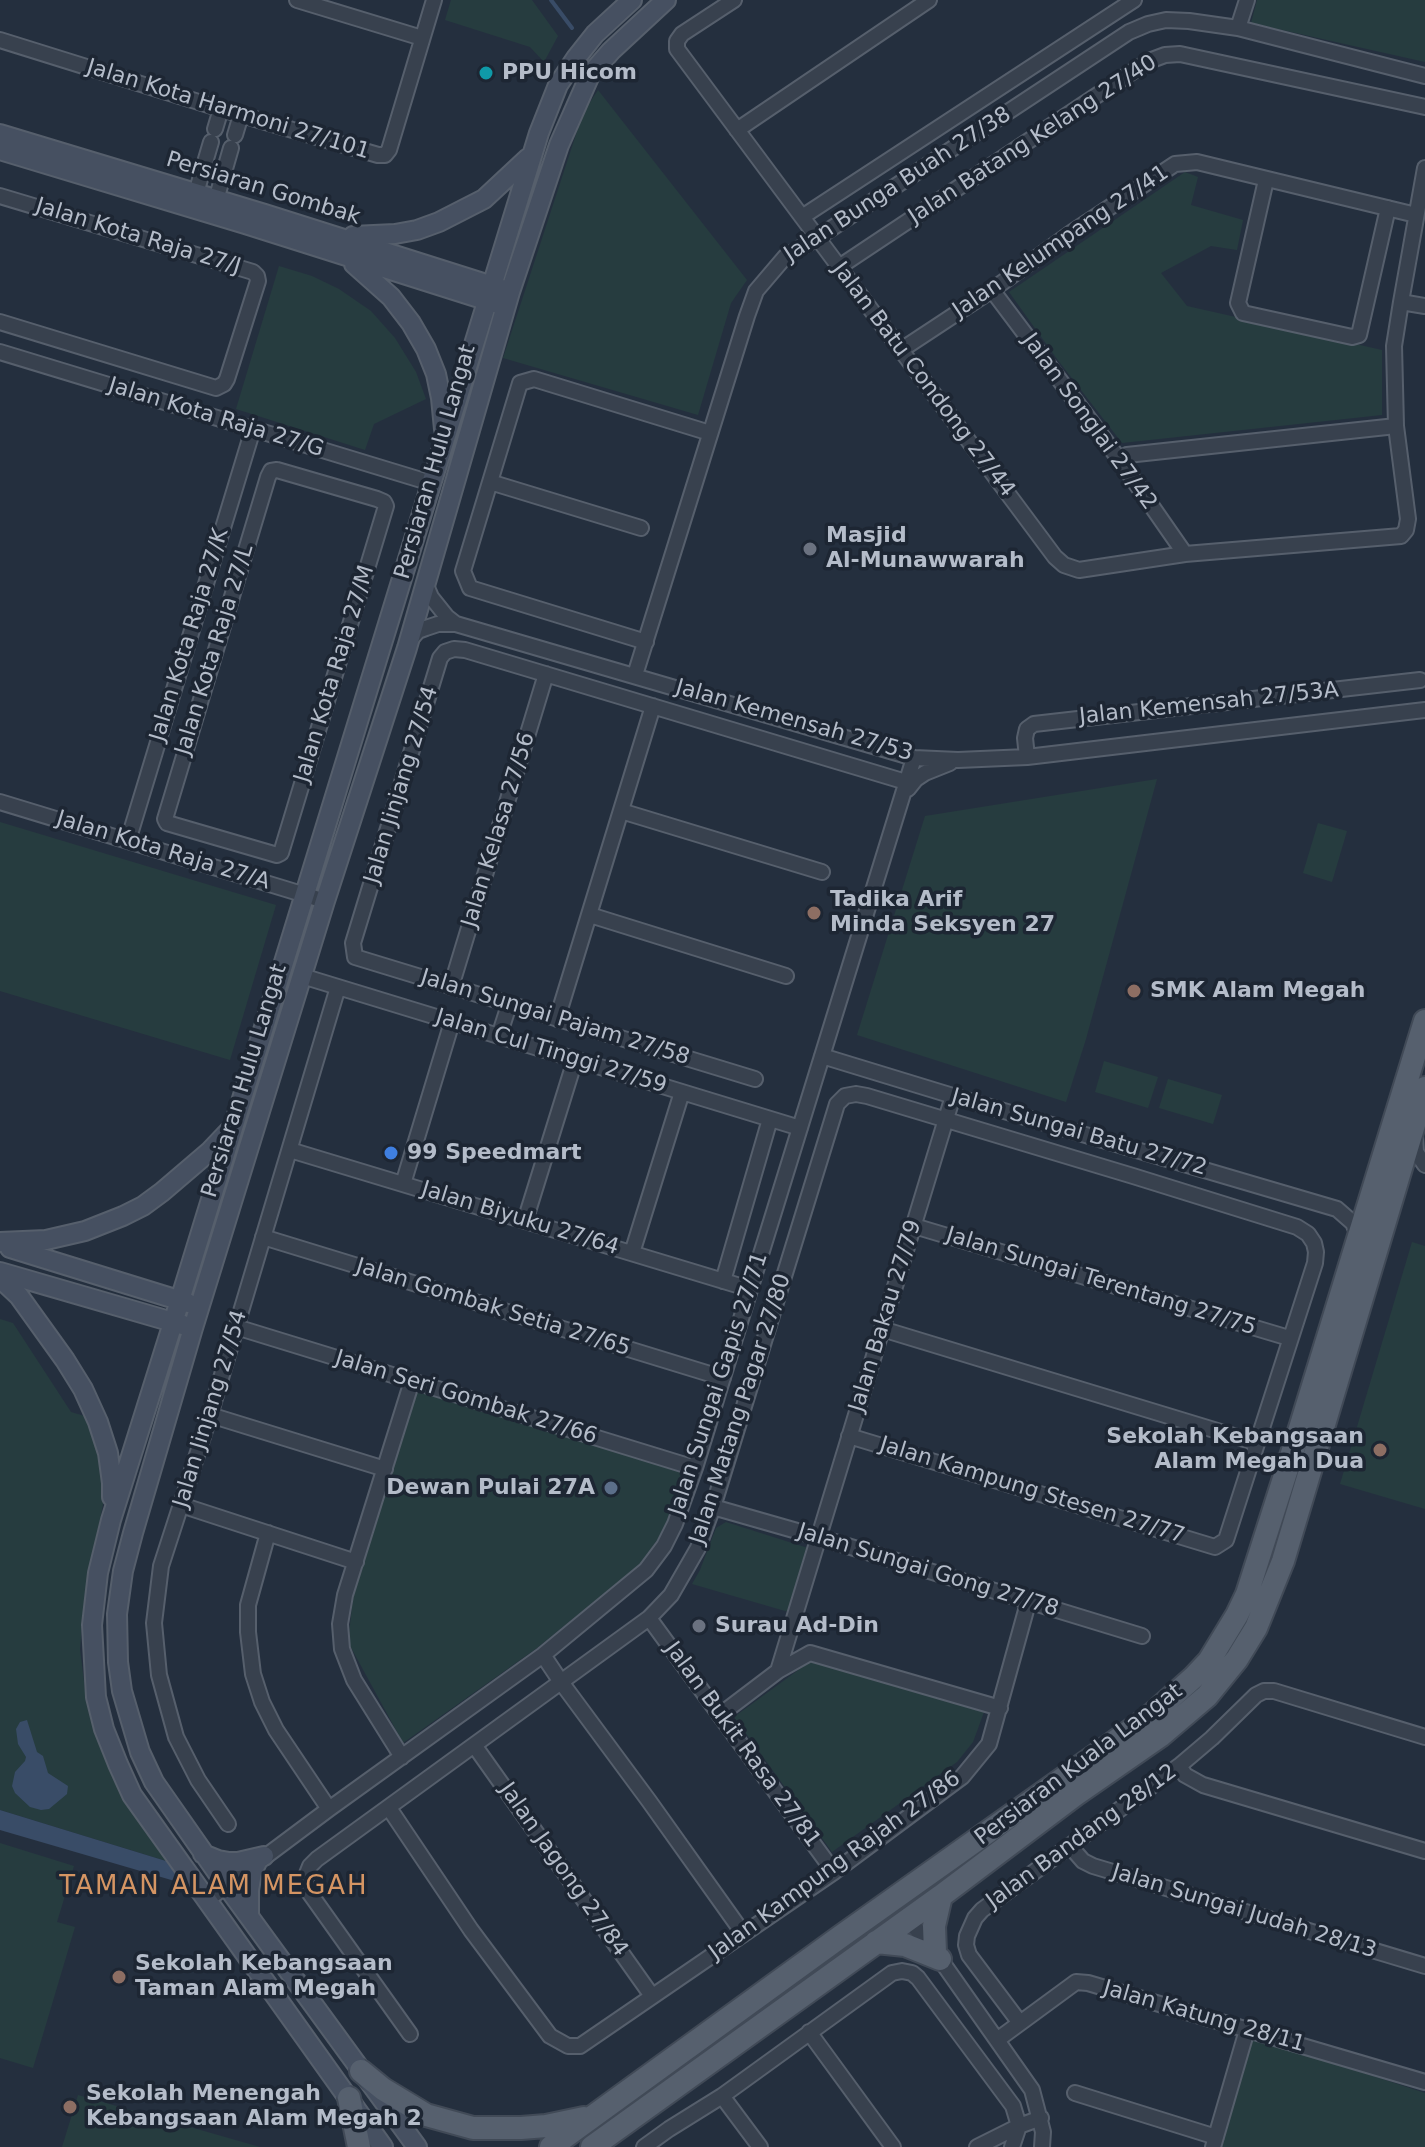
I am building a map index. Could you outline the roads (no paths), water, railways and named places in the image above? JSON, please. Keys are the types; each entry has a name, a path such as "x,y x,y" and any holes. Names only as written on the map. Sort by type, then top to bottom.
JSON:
{"main road":[{"name":"Persiaran Hulu Langat","path":"383,2147 132,1795 109,1741 96,1697 92,1625 98,1573 111,1520 547,109 558,85 595,34 632,0"},
{"name":"Persiaran Hulu Langat","path":"417,2147 154,1782 140,1752 122,1691 116,1640 117,1614 123,1571 193,1328 407,648 508,299 559,145 590,75 666,0"},
{"name":"Persiaran Gombak","path":"0,134 327,234 490,294"},
{"name":"Persiaran Gombak","path":"0,150 346,257 508,299"},
{"path":"327,234 364,237 395,234 439,222 484,199 533,153"},
{"path":"346,257 391,297 426,349 438,386 445,439"},
{"name":"Persiaran Kuala Langat","path":"551,2147 1148,1718 1209,1661 1247,1594 1425,1021"},
{"name":"Persiaran Kuala Langat","path":"592,2147 1160,1736 1207,1696 1237,1659 1256,1628 1283,1561 1425,1088"},
{"path":"0,1243 46,1240 103,1225 133,1211 184,1175 234,1125"},
{"path":"0,1243 200,1306"},
{"path":"0,1275 193,1328"},
{"path":"0,1275 65,1360 98,1422 108,1453 112,1483 111,1520"},
{"path":"908,1919 915,1898 954,1862 959,1853"},
{"path":"203,1854 229,1862 261,1858"},
{"path":"249,1915 252,1872 261,1858"},
{"path":"876,1942 905,1945 938,1956 934,1926 941,1896"},
{"path":"840,1937 858,1932 889,1914 903,1915 908,1919"},
{"path":"361,2071 383,2089 426,2115 473,2128 546,2126 593,2116"},
{"path":"349,2098 359,2147"}],"street":[{"path":"297,0 422,38 434,0"},
{"name":"Jalan Batu Condong 27/44","path":"734,0 682,34 677,41 677,49 1055,557 1064,565 1079,570 1185,554"},
{"path":"737,130 929,0"},
{"path":"802,217 1134,0"},
{"path":"1238,28 1247,0"},
{"name":"Jalan Bunga Buah 27/38","path":"635,675 756,291 785,257 1129,32 1148,24 1166,20 1189,21 1238,28 1425,76"},
{"name":"Jalan Kota Harmoni 27/101","path":"0,40 241,115 385,155 422,38"},
{"name":"Jalan Batang Kelang 27/40","path":"839,267 1129,74 1165,55 1180,54 1425,107"},
{"path":"196,193 221,109"},
{"path":"216,200 241,115"},
{"name":"Jalan Kelumpang 27/41","path":"901,350 1175,164 1197,162 1416,215"},
{"path":"1185,554 1401,536 1406,530 1408,519 1396,426 1394,346 1425,168"},
{"path":"1266,180 1238,303 1243,313 1352,337 1359,335 1388,208"},
{"name":"Jalan Kota Raja 27/J","path":"0,196 253,272 258,281 224,384 216,388 186,378"},
{"name":"Jalan Songlai 27/42","path":"992,290 1119,459 1185,554"},
{"path":"1401,302 1425,306"},
{"path":"0,322 186,378 177,406"},
{"name":"Jalan Kota Raja 27/G","path":"0,352 431,483"},
{"path":"646,642 470,588 463,571 520,383 534,379 710,433"},
{"path":"1119,459 1127,455 1396,426"},
{"name":"Jalan Kota Raja 27/K","path":"128,841 253,429"},
{"name":"Jalan Kota Raja 27/M","path":"167,823 273,855 281,853 386,506 377,499 277,470 271,471 268,477"},
{"name":"Jalan Kota Raja 27/L","path":"167,823 165,816 268,477"},
{"path":"490,482 641,528"},
{"path":"212,565 238,573"},
{"path":"425,583 431,597 456,624"},
{"path":"407,648 418,631 438,624 456,624"},
{"name":"Jalan Kemensah 27/53","path":"456,624 914,758 1027,757 1425,710"},
{"name":"Jalan Jinjang 27/54","path":"355,957 353,943 440,658 454,649 465,650 546,674"},
{"path":"546,674 653,706 904,790 925,773 958,760"},
{"name":"Jalan Kelasa 27/56","path":"451,987 546,674"},
{"name":"Jalan Kemensah 27/53A","path":"1027,757 1025,738 1027,729 1034,724 1420,680"},
{"path":"557,1019 653,706"},
{"path":"168,709 194,717"},
{"name":"Jalan Sungai Gapis 27/71","path":"206,1901 543,1655 646,1570 664,1546 695,1468 914,758"},
{"name":"Jalan Kota Raja 27/A","path":"0,802 325,901"},
{"path":"621,811 822,872"},
{"path":"213,867 223,839"},
{"path":"590,915 786,976"},
{"name":"Jalan Sungai Pajam 27/58","path":"355,957 755,1079"},
{"name":"Jalan Cul Tinggi 27/59","path":"302,976 800,1128"},
{"name":"Jalan Jinjang 27/54","path":"228,1824 198,1780 176,1737 159,1675 154,1623 161,1566 210,1415 338,987"},
{"path":"499,1036 509,1005"},
{"path":"403,1184 452,1022"},
{"name":"Jalan Sungai Batu 27/72","path":"822,1056 1337,1209"},
{"path":"525,1221 575,1060"},
{"path":"632,1253 682,1092"},
{"name":"Jalan Matang Pagar 27/80","path":"410,2034 306,1888 310,1866 649,1618 671,1595 698,1548 713,1507 837,1104 845,1096 856,1094 946,1120 1297,1227 1308,1234 1316,1252 1289,1338"},
{"name":"Jalan Bakau 27/79","path":"778,1671 953,1096"},
{"path":"723,1281 770,1119"},
{"path":"1394,1187 1409,1171 1425,1166 1416,1152 1414,1123"},
{"name":"Jalan Biyuku 27/64","path":"290,1150 750,1289"},
{"path":"1337,1209 1353,1206 1372,1192"},
{"path":"1337,1209 1353,1223 1358,1235"},
{"name":"Jalan Sungai Terentang 27/75","path":"914,1226 1289,1338"},
{"name":"Jalan Gombak Setia 27/65","path":"263,1237 723,1378"},
{"name":"Jalan Seri Gombak 27/66","path":"236,1327 695,1468"},
{"path":"882,1329 1257,1443 1289,1338"},
{"path":"402,1757 354,1680 342,1649 340,1624 345,1595 412,1381"},
{"path":"210,1415 385,1469"},
{"name":"Jalan Kampung Stesen 27/77","path":"849,1436 1215,1547 1226,1540 1257,1443"},
{"path":"181,1505 356,1562"},
{"name":"Jalan Sungai Gong 27/78","path":"713,1507 1142,1636"},
{"path":"268,1533 248,1605 253,1674 276,1730 329,1809"},
{"name":"Jalan Kampung Rajah 27/86","path":"389,1808 471,1930 550,2036 568,2046 580,2046 834,1872 962,1777 989,1744 1028,1603"},
{"name":"Jalan Bukit Rasa 27/81","path":"649,1618 834,1872"},
{"path":"720,1715 778,1671 810,1653 1000,1708"},
{"path":"543,1655 743,1933"},
{"name":"Jalan Bandang 28/12","path":"1020,2023 969,1955 967,1936 975,1918 1179,1766 1256,1695 1274,1691 1425,1737"},
{"name":"Jalan Jagong 27/84","path":"474,1745 652,1996"},
{"path":"1179,1766 1185,1775 1203,1785 1425,1851"},
{"name":"Jalan Sungai Judah 28/13","path":"1070,1846 1075,1854 1093,1866 1425,1966"},
{"path":"908,1919 938,1956 1032,2090 1041,2118 1042,2147"},
{"path":"644,2147 722,2096 892,1973 902,1971 918,1978 1013,2106 1019,2126 1012,2147"},
{"name":"Jalan Katung 28/11","path":"997,2040 1076,1982 1088,1983 1425,2082"},
{"path":"1075,2093 1214,2142 1247,2030"},
{"path":"809,2032 893,2147"},
{"path":"722,2096 760,2147"},
{"path":"977,2147 1041,2118"}],"water":[{"path":"27,1720 37,1752 43,1756 48,1773 68,1786 67,1794 49,1809 30,1807 12,1786 15,1772 26,1757 18,1744 16,1729 20,1722"},
{"path":"0,1810 166,1861 185,1884 0,1830"}],"waterway":[{"path":"551,0 572,28"}],"place":[{"name":"PPU Hicom","path":"486,73"},
{"name":"Masjid Al-Munawwarah","path":"810,549"},
{"name":"Tadika Arif Minda Seksyen 27","path":"814,913"},
{"name":"SMK Alam Megah","path":"1134,991"},
{"name":"99 Speedmart","path":"391,1153"},
{"name":"Sekolah Kebangsaan Alam Megah Dua","path":"1380,1450"},
{"name":"Dewan Pulai 27A","path":"611,1488"},
{"name":"Surau Ad-Din","path":"699,1626"},
{"name":"Sekolah Kebangsaan Taman Alam Megah","path":"119,1977"},
{"name":"Sekolah Menengah Kebangsaan Alam Megah 2","path":"70,2107"}],"district":[{"name":"TAMAN ALAM MEGAH","path":"214,1887"}]}
